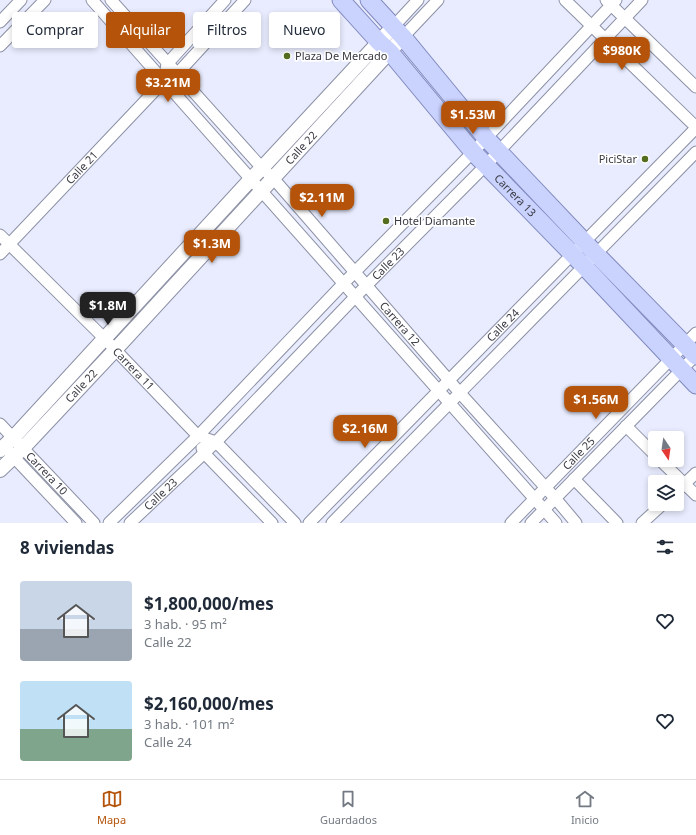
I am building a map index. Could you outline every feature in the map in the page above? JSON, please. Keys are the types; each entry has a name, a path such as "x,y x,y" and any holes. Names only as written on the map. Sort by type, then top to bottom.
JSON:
{"main road":[{"name":"Carrera 13","path":"341,0 384,47 473,152 584,266 696,385"},
{"name":"Carrera 13","path":"369,0 398,32 486,138 596,254 694,349"}],"street":[{"path":"0,22 22,0"},
{"path":"0,46 45,0"},
{"name":"Carrera 12","path":"92,0 556,523"},
{"name":"Carrera 12","path":"111,0 167,64 262,168 273,178 448,380 546,487 576,523"},
{"path":"164,81 167,64 225,0"},
{"name":"Calle 21","path":"0,254 164,81 177,74 245,0"},
{"name":"Calle 22","path":"398,32 418,0"},
{"name":"Calle 22","path":"4,444 105,339 251,179 398,32 438,0"},
{"path":"565,0 696,127"},
{"name":"Calle 23","path":"130,523 216,442 366,285 486,165 642,0"},
{"path":"611,2 625,18 696,87"},
{"name":"Calle 23","path":"109,523 198,436 343,284 473,152 592,27 611,2"},
{"name":"Calle 22","path":"0,470 19,453 273,178 384,47"},
{"name":"Calle 24","path":"309,523 696,127"},
{"name":"Calle 24","path":"332,523 696,152"},
{"name":"Carrera 11","path":"0,235 105,339 198,436 204,453 272,523"},
{"name":"Calle 25","path":"511,523 546,487 694,349"},
{"name":"Calle 25","path":"531,523 626,426 677,364 694,349"},
{"name":"Carrera 10","path":"0,424 4,444 19,453 94,523"},
{"path":"626,426 648,448"},
{"name":"Carrera 11","path":"198,436 216,442 295,523"},
{"name":"Carrera 10","path":"19,453 76,523"},
{"path":"684,485 696,473"},
{"path":"574,479 617,523"},
{"path":"684,489 696,495"},
{"path":"642,523 655,511"}],"place":[{"name":"Plaza De Mercado","path":"287,56"},
{"name":"PiciStar","path":"645,159"},
{"name":"Hotel Diamante","path":"386,221"}]}
